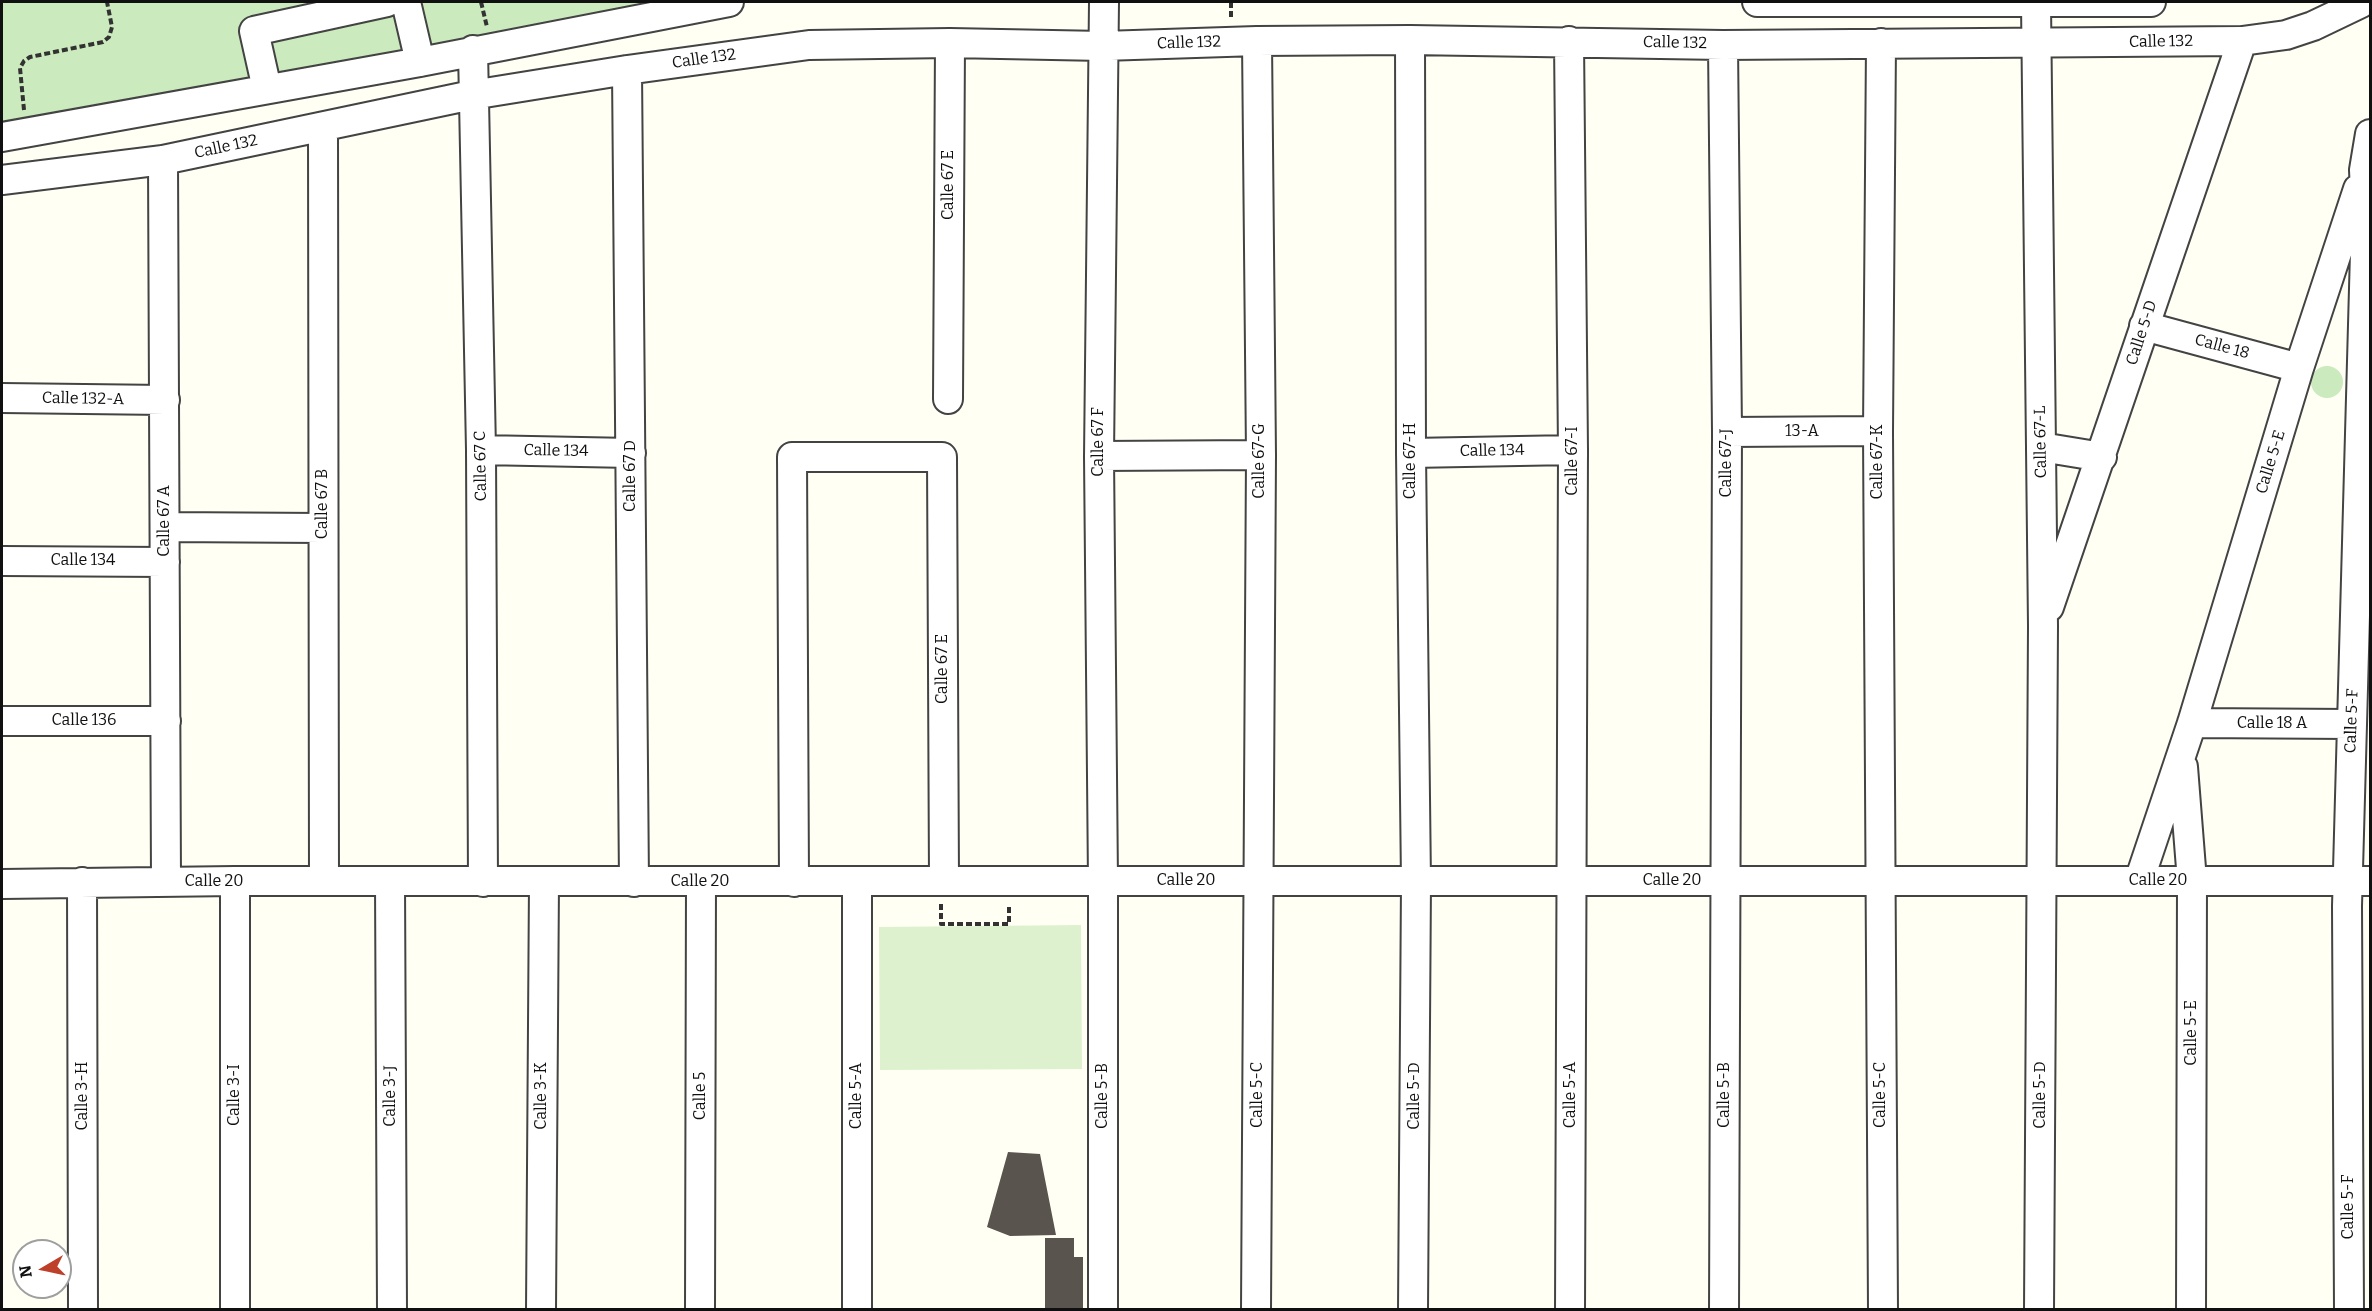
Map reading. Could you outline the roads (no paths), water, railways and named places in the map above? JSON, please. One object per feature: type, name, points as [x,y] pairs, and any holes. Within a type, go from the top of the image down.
[{"type":"street","points":[[267,89],[254,31],[387,2]]},
{"type":"street","points":[[406,2],[420,62]]},
{"type":"street","points":[[2,137],[420,62],[729,2]]},
{"type":"street","name":"Calle 67 F","points":[[1103,882],[1099,456],[1104,2]]},
{"type":"street","points":[[1757,2],[2151,2]]},
{"type":"street","name":"Calle 67-L","points":[[2036,3],[2043,626],[2042,881]]},
{"type":"street","name":"Calle 132","points":[[2,180],[164,160],[472,95],[627,70],[809,45],[951,43],[1103,46],[1257,41],[1410,40],[1723,45],[2242,41],[2286,35],[2313,26],[2358,3]]},
{"type":"street","name":"Calle 67-H","points":[[1410,40],[1411,453],[1416,882]]},
{"type":"street","name":"Calle 67-G","points":[[1257,41],[1261,455],[1259,881]]},
{"type":"street","name":"Calle 67-I","points":[[1569,41],[1573,450],[1572,881]]},
{"type":"street","name":"Calle 5-D","points":[[2043,626],[2242,41]]},
{"type":"street","name":"Calle 67 E","points":[[948,399],[951,43]]},
{"type":"street","name":"Calle 67-K","points":[[1880,881],[1878,431],[1881,43]]},
{"type":"street","name":"Calle 67-J","points":[[1723,45],[1727,432],[1727,881]]},
{"type":"street","name":"Calle 67 C","points":[[473,50],[472,95],[481,450],[483,882]]},
{"type":"street","name":"Calle 67 D","points":[[627,70],[634,882]]},
{"type":"street","name":"Calle 67 B","points":[[323,127],[324,881]]},
{"type":"street","name":"Calle 5-F","points":[[2349,1310],[2359,881],[2352,724],[2366,216],[2364,170],[2370,134]]},
{"type":"street","name":"Calle 67 A","points":[[164,160],[166,882]]},
{"type":"street","name":"Calle 5-E","points":[[2139,881],[2182,756],[2299,368],[2364,170]]},
{"type":"street","name":"Calle 18","points":[[2144,326],[2299,368]]},
{"type":"street","name":"Calle 132-A","points":[[2,398],[165,400]]},
{"type":"street","name":"13-A","points":[[1727,432],[1878,431]]},
{"type":"street","points":[[2041,447],[2102,457]]},
{"type":"street","name":"Calle 134","points":[[481,450],[631,453]]},
{"type":"street","name":"Calle 134","points":[[1411,453],[1573,450]]},
{"type":"street","points":[[1099,456],[1261,455]]},
{"type":"street","name":"Calle 67 E","points":[[794,882],[792,458],[942,457],[943,889]]},
{"type":"street","points":[[165,527],[323,528]]},
{"type":"street","name":"Calle 134","points":[[2,561],[165,562]]},
{"type":"street","name":"Calle 136","points":[[2,722],[166,721]]},
{"type":"street","name":"Calle 18 A","points":[[2192,723],[2352,724]]},
{"type":"street","name":"Calle 5-E","points":[[2182,756],[2192,881],[2191,1310]]},
{"type":"street","name":"Calle 20","points":[[2,884],[324,881],[857,882],[943,889],[1103,882],[1259,881],[2359,881]]},
{"type":"street","name":"Calle 5-C","points":[[1256,1310],[1259,881]]},
{"type":"street","name":"Calle 5-A","points":[[1570,1310],[1572,881]]},
{"type":"street","name":"Calle 5-B","points":[[1724,1310],[1727,881]]},
{"type":"street","name":"Calle 5-C","points":[[1880,881],[1883,1310]]},
{"type":"street","name":"Calle 5-D","points":[[2039,1310],[2042,881]]},
{"type":"street","name":"Calle 3-H","points":[[82,882],[83,1310]]},
{"type":"street","name":"Calle 3-I","points":[[235,882],[235,1310]]},
{"type":"street","name":"Calle 3-J","points":[[390,882],[393,1310]]},
{"type":"street","name":"Calle 3-K","points":[[541,1310],[544,882]]},
{"type":"street","name":"Calle 5","points":[[700,1310],[701,882]]},
{"type":"street","name":"Calle 5-A","points":[[857,882],[857,1310]]},
{"type":"street","name":"Calle 5-B","points":[[1103,882],[1103,1310]]},
{"type":"street","name":"Calle 5-D","points":[[1413,1310],[1416,882]]}]
